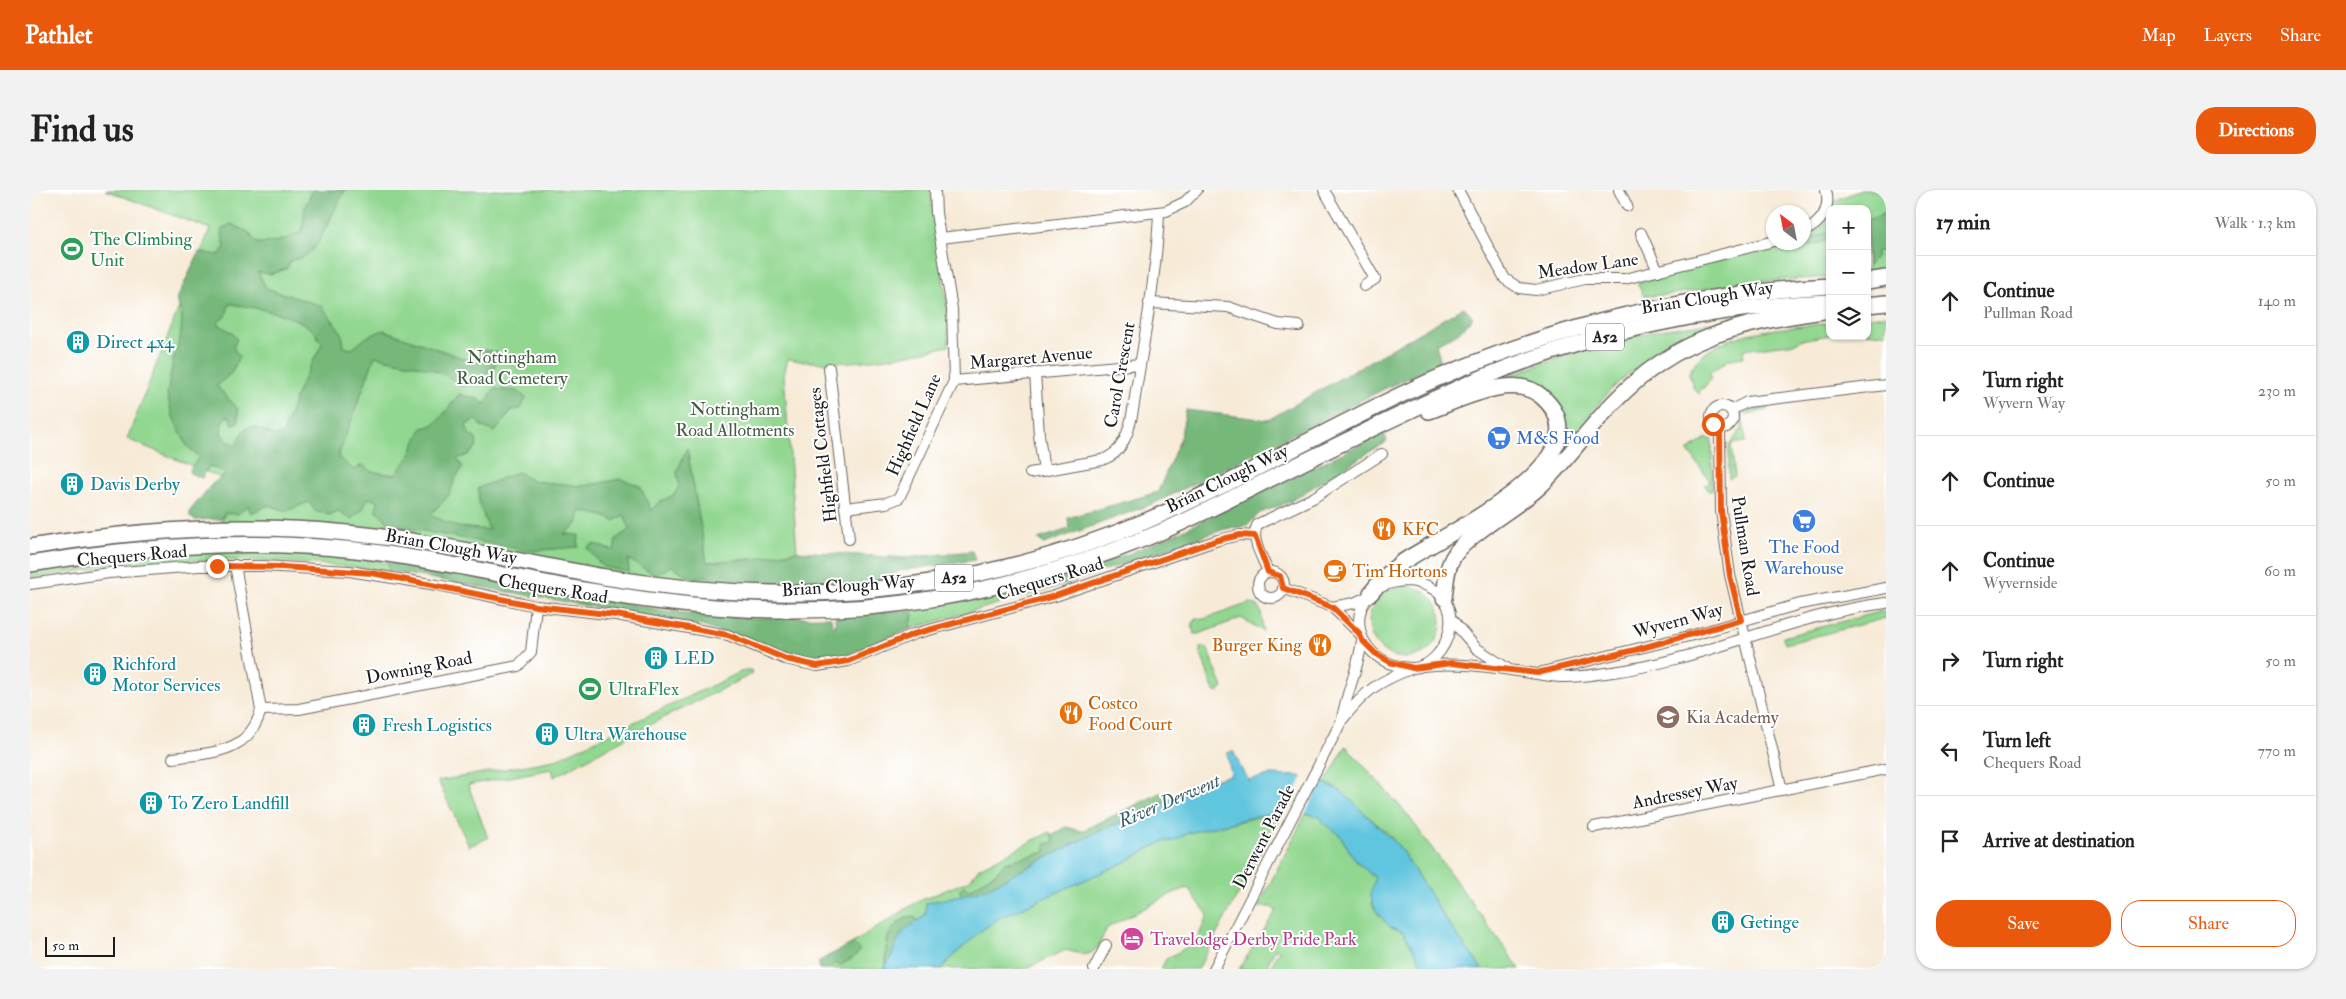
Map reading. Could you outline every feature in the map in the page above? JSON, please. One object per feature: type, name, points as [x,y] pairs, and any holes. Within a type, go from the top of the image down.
[{"type":"highway","points":[[1871,280],[1886,278]]},
{"type":"highway","points":[[1871,285],[1886,285]]},
{"type":"highway","name":"Brian Clough Way","points":[[30,547],[167,530],[257,528],[346,532],[390,538],[601,576],[698,590],[809,593],[926,583],[972,575],[1028,561],[1096,540],[1147,520],[1403,394],[1470,365],[1539,339],[1629,314],[1684,303],[1776,290],[1826,286]]},
{"type":"highway","points":[[1871,301],[1886,302]]},
{"type":"highway","name":"Brian Clough Way","points":[[30,564],[163,547],[208,544],[282,545],[402,556],[597,592],[687,605],[802,610],[883,605],[930,599],[998,586],[1050,572],[1148,538],[1445,394],[1507,368],[1619,333],[1721,312],[1826,302]]},
{"type":"highway","points":[[1871,304],[1886,302]]},
{"type":"highway","points":[[1444,598],[1448,570],[1460,549],[1538,488],[1610,406],[1642,376],[1675,353],[1707,337],[1737,326],[1771,318],[1826,311]]},
{"type":"highway","points":[[1370,594],[1380,581],[1401,564],[1477,519],[1524,483],[1552,454],[1558,435],[1557,420],[1546,400],[1530,389],[1515,386],[1480,394],[1371,430]]},
{"type":"street","name":"Highfield Lane","points":[[845,508],[886,503],[898,498],[954,381],[953,318],[935,190]]},
{"type":"street","points":[[941,238],[1159,212],[1181,205],[1198,190]]},
{"type":"street","points":[[1324,190],[1375,279],[1364,286]]},
{"type":"street","name":"Meadow Lane","points":[[1458,190],[1502,274],[1513,286],[1536,290],[1574,280],[1626,279],[1766,243]]},
{"type":"street","points":[[1619,190],[1627,206]]},
{"type":"street","points":[[1811,228],[1815,226],[1824,214],[1828,202],[1826,190]]},
{"type":"street","name":"Carol Crescent","points":[[1030,473],[1102,460],[1111,456],[1122,446],[1128,429],[1140,364],[1159,212]]},
{"type":"street","name":"Meadow Lane","points":[[1641,233],[1658,271]]},
{"type":"street","points":[[1149,303],[1228,307],[1278,324],[1299,326]]},
{"type":"street","name":"Margaret Avenue","points":[[954,381],[1140,364]]},
{"type":"street","name":"Highfield Cottages","points":[[829,368],[849,538]]},
{"type":"street","points":[[1035,373],[1039,435],[1044,471]]},
{"type":"street","points":[[1731,410],[1747,402],[1886,384]]},
{"type":"street","points":[[1722,406],[1731,410],[1733,416],[1732,423],[1727,427],[1720,428],[1711,421],[1712,411],[1722,406]]},
{"type":"street","name":"Pullman Road","points":[[1720,428],[1721,511],[1730,576],[1746,638]]},
{"type":"street","points":[[1268,572],[1255,536],[1257,526],[1262,521],[1306,502],[1382,454]]},
{"type":"street","name":"Chequers Road","points":[[30,584],[135,570],[235,566],[372,573],[536,606],[616,615],[728,635],[786,659],[817,666],[848,661],[901,638],[1055,596],[1218,540],[1240,535],[1255,536]]},
{"type":"street","points":[[173,758],[226,750],[245,739],[257,726],[261,710],[235,566]]},
{"type":"street","points":[[1268,572],[1258,582],[1258,589],[1263,595],[1269,598],[1276,596],[1283,588]]},
{"type":"street","points":[[1268,572],[1280,576],[1283,588]]},
{"type":"street","points":[[1283,588],[1332,607],[1384,659],[1417,667],[1438,653],[1447,637],[1452,619],[1444,598],[1424,585],[1410,581],[1394,582],[1354,603],[1332,607]]},
{"type":"street","name":"Wyvern Way","points":[[1537,673],[1635,650],[1800,604],[1886,588]]},
{"type":"street","points":[[1361,637],[1361,611],[1370,594]]},
{"type":"street","name":"Wyvern Way","points":[[1417,667],[1452,663],[1577,677],[1615,672],[1667,662],[1838,613],[1886,603]]},
{"type":"street","name":"Downing Road","points":[[261,710],[299,708],[518,666],[530,652],[536,606]]},
{"type":"street","name":"Wyvern Way","points":[[1452,619],[1476,648],[1509,670]]},
{"type":"street","name":"Derwent Parade","points":[[1214,969],[1340,722],[1360,658],[1361,637]]},
{"type":"street","points":[[1746,638],[1782,790]]},
{"type":"street","name":"Derwent Parade","points":[[1340,722],[1360,698],[1376,684],[1417,667]]},
{"type":"street","name":"Andressey Way","points":[[1594,827],[1886,769]]},
{"type":"street","points":[[1094,969],[1106,945]]},
{"type":"green space","name":"Nottingham Road Cemetery","points":[[105,190],[930,190],[947,305],[949,346],[889,358],[849,362],[828,363],[788,359],[784,374],[797,551],[753,559],[708,563],[720,586],[221,522],[225,513],[248,505],[251,513],[269,505],[286,511],[294,508],[127,439],[210,229]]},
{"type":"green space","points":[[313,190],[345,190],[317,245],[305,256],[291,261],[286,269],[271,274],[258,272],[266,288],[322,306],[342,333],[344,347],[352,349],[367,337],[383,330],[477,363],[482,350],[497,352],[494,369],[484,375],[478,385],[460,386],[431,369],[375,356],[338,457],[354,470],[362,465],[371,471],[395,475],[409,457],[422,428],[436,422],[459,394],[478,399],[485,404],[494,389],[518,391],[526,398],[521,409],[512,410],[495,432],[481,426],[476,419],[466,425],[468,433],[476,439],[477,446],[470,454],[457,459],[463,467],[455,479],[449,495],[430,515],[458,527],[489,530],[479,504],[478,488],[518,472],[533,481],[583,486],[621,479],[640,486],[651,510],[659,502],[674,495],[679,486],[677,472],[687,448],[707,562],[753,559],[797,551],[905,558],[972,551],[975,560],[899,571],[892,576],[874,582],[788,587],[720,586],[707,576],[691,578],[672,566],[655,575],[628,559],[629,572],[603,567],[587,548],[594,544],[614,551],[616,539],[630,529],[624,515],[614,521],[601,515],[580,511],[577,524],[564,534],[579,535],[578,547],[529,551],[391,525],[376,510],[378,501],[368,498],[363,509],[351,519],[339,511],[329,515],[315,511],[309,502],[286,511],[269,505],[251,513],[248,505],[238,514],[225,513],[221,519],[195,520],[190,517],[190,511],[212,484],[227,473],[209,466],[202,478],[190,473],[189,471],[199,457],[187,446],[172,415],[167,394],[173,360],[180,339],[182,319],[177,299],[199,252],[219,255],[225,247],[221,230],[231,224],[248,232],[257,243],[281,240],[302,231],[305,206]],"holes":[[[229,304],[268,311],[298,321],[312,330],[322,344],[298,390],[283,433],[274,436],[255,427],[247,428],[237,445],[227,441],[221,433],[222,423],[226,416],[230,418],[232,424],[238,423],[238,409],[217,386],[232,372],[239,357],[233,347],[237,339],[231,332],[217,323],[226,316]]]},
{"type":"green space","points":[[1861,190],[1886,190],[1886,275],[1871,276],[1871,205],[1834,205],[1834,201]]},
{"type":"green space","points":[[1886,213],[1886,250],[1875,252],[1877,257],[1871,263],[1871,250],[1871,219]]},
{"type":"green space","points":[[1826,221],[1826,277],[1752,282],[1667,295],[1644,296],[1637,283],[1766,247],[1766,250],[1811,250],[1811,233],[1819,230]]},
{"type":"green space","points":[[1826,233],[1826,241],[1811,245],[1811,238]]},
{"type":"green space","points":[[1464,307],[1473,317],[1458,333],[1436,344],[1441,363],[1384,389],[1155,503],[1044,544],[1038,539],[1069,529],[1068,518],[1158,492],[1180,439],[1186,410],[1268,420]]},
{"type":"green space","points":[[1886,315],[1886,333],[1871,334],[1871,317]]},
{"type":"green space","points":[[1730,320],[1731,322],[1701,332],[1670,347],[1629,374],[1602,400],[1561,452],[1564,423],[1556,400],[1549,391],[1538,384],[1525,380],[1509,379],[1509,375],[1609,341],[1666,329]]},
{"type":"green space","points":[[1826,323],[1826,336],[1800,340],[1796,343],[1743,350],[1744,357],[1730,359],[1709,373],[1711,378],[1704,388],[1701,388],[1699,394],[1694,389],[1689,373],[1700,358],[1714,347],[1751,333]]},
{"type":"green space","points":[[1767,407],[1768,410],[1742,415],[1746,410]]},
{"type":"green space","points":[[1742,415],[1746,442],[1731,444],[1735,476],[1729,479],[1729,446],[1742,428]]},
{"type":"green space","points":[[1384,433],[1387,441],[1289,502],[1260,513],[1247,526],[1225,529],[1053,588],[1055,582],[1065,573],[1128,554],[1179,532]]},
{"type":"green space","points":[[1706,438],[1712,440],[1712,491],[1709,491],[1705,485],[1710,481],[1688,451]]},
{"type":"green space","points":[[216,551],[260,551],[372,560],[388,563],[389,571],[266,561],[205,560],[129,565],[30,578],[30,571],[153,555]]},
{"type":"green space","points":[[388,563],[414,565],[673,612],[747,618],[831,617],[832,626],[836,626],[835,617],[906,610],[913,614],[910,629],[844,656],[823,661],[782,653],[702,626],[389,571]]},
{"type":"green space","points":[[1065,573],[1062,578],[1055,582],[1053,588],[910,629],[913,614],[906,610],[965,601]]},
{"type":"green space","points":[[1405,586],[1425,592],[1435,602],[1441,622],[1435,642],[1425,652],[1405,658],[1385,652],[1375,642],[1369,622],[1375,602],[1385,592]]},
{"type":"green space","points":[[1250,603],[1258,606],[1261,612],[1263,631],[1241,618],[1199,634],[1194,634],[1192,625],[1196,619],[1204,619]]},
{"type":"green space","points":[[1886,610],[1886,618],[1785,644],[1783,637]]},
{"type":"green space","points":[[1207,647],[1223,688],[1217,693],[1213,689],[1200,651],[1200,648]]},
{"type":"green space","points":[[745,670],[751,670],[752,674],[657,721],[554,777],[552,769],[468,785],[488,838],[469,846],[438,781],[554,760]]},
{"type":"green space","points":[[1346,746],[1407,814],[1520,969],[1482,969],[1450,926],[1398,845],[1335,787],[1325,783]]},
{"type":"green space","points":[[1160,793],[1171,799],[1095,833],[983,890],[961,896],[960,889],[963,886],[969,890],[998,871],[1005,862],[1046,852],[1045,844],[1054,842],[1052,836],[1066,827],[1082,831]]},
{"type":"green space","points":[[1283,811],[1198,969],[1161,969],[1166,959],[1196,942],[1208,915],[1188,888],[1173,893],[1107,928],[1098,947],[1091,953],[1084,955],[1066,950],[1025,969],[940,969],[979,932],[999,918],[1121,864],[1164,841],[1173,841],[1188,833]]},
{"type":"green space","points":[[1306,813],[1322,818],[1323,823],[1339,834],[1356,861],[1375,878],[1372,904],[1389,926],[1403,932],[1425,969],[1270,969],[1279,950],[1276,948],[1265,969],[1239,969],[1276,911],[1271,907],[1258,907]]},
{"type":"green space","points":[[1050,832],[1054,841],[1047,852],[1005,862],[998,871],[969,890],[963,886],[960,889],[961,896],[926,903],[927,912],[919,921],[912,916],[897,924],[889,935],[886,949],[886,966],[883,969],[832,969],[834,963],[860,950],[853,943],[917,902],[970,880],[979,868]]},
{"type":"green space","points":[[913,916],[919,921],[902,936],[886,966],[886,949],[889,935],[904,919]]},
{"type":"green space","points":[[853,943],[860,950],[853,958],[841,965],[835,963],[832,969],[819,969],[819,961]]},
{"type":"water","name":"River Derwent","points":[[1233,751],[1249,780],[1272,775],[1298,776],[1325,783],[1341,791],[1398,845],[1450,926],[1482,969],[1425,969],[1403,932],[1389,926],[1376,911],[1370,894],[1375,878],[1356,861],[1339,834],[1323,823],[1322,818],[1310,814],[1279,811],[1188,833],[1173,841],[1164,841],[1121,864],[999,918],[979,932],[940,969],[883,969],[902,934],[926,914],[926,903],[983,890],[1095,833],[1137,816],[1207,782],[1231,775],[1227,753]]},
{"type":"pier","points":[[1304,775],[1322,780],[1304,816],[1283,814]]},
{"type":"place","name":"The Climbing Unit","points":[[72,249]]},
{"type":"place","name":"Direct 4x4","points":[[78,342]]},
{"type":"place","name":"M&S Food","points":[[1499,438]]},
{"type":"place","name":"Davis Derby","points":[[72,484]]},
{"type":"place","name":"The Food Warehouse","points":[[1804,521]]},
{"type":"place","name":"KFC","points":[[1384,529]]},
{"type":"place","name":"Tim Hortons","points":[[1335,571]]},
{"type":"place","name":"Burger King","points":[[1320,645]]},
{"type":"place","name":"LED","points":[[656,658]]},
{"type":"place","name":"Richford Motor Services","points":[[95,674]]},
{"type":"place","name":"UltraFlex","points":[[590,689]]},
{"type":"place","name":"Costco Food Court","points":[[1071,713]]},
{"type":"place","name":"Kia Academy","points":[[1668,717]]},
{"type":"place","name":"Fresh Logistics","points":[[364,725]]},
{"type":"place","name":"Ultra Warehouse","points":[[547,734]]},
{"type":"place","name":"To Zero Landfill","points":[[151,803]]},
{"type":"place","name":"Getinge","points":[[1723,922]]},
{"type":"place","name":"Travelodge Derby Pride Park","points":[[1132,939]]},
{"type":"route","points":[[217,566],[282,567],[372,573],[536,606],[616,615],[728,635],[791,661],[817,666],[848,661],[888,643],[914,634],[1055,596],[1230,536],[1255,536],[1268,572],[1280,576],[1283,588],[1332,607],[1359,633],[1370,649],[1384,659],[1413,668],[1452,663],[1537,673],[1693,635],[1741,620],[1730,576],[1721,511],[1720,428],[1713,424]]},
{"type":"park label","name":"Nottingham Road Allotments","points":[[735,419]]}]
